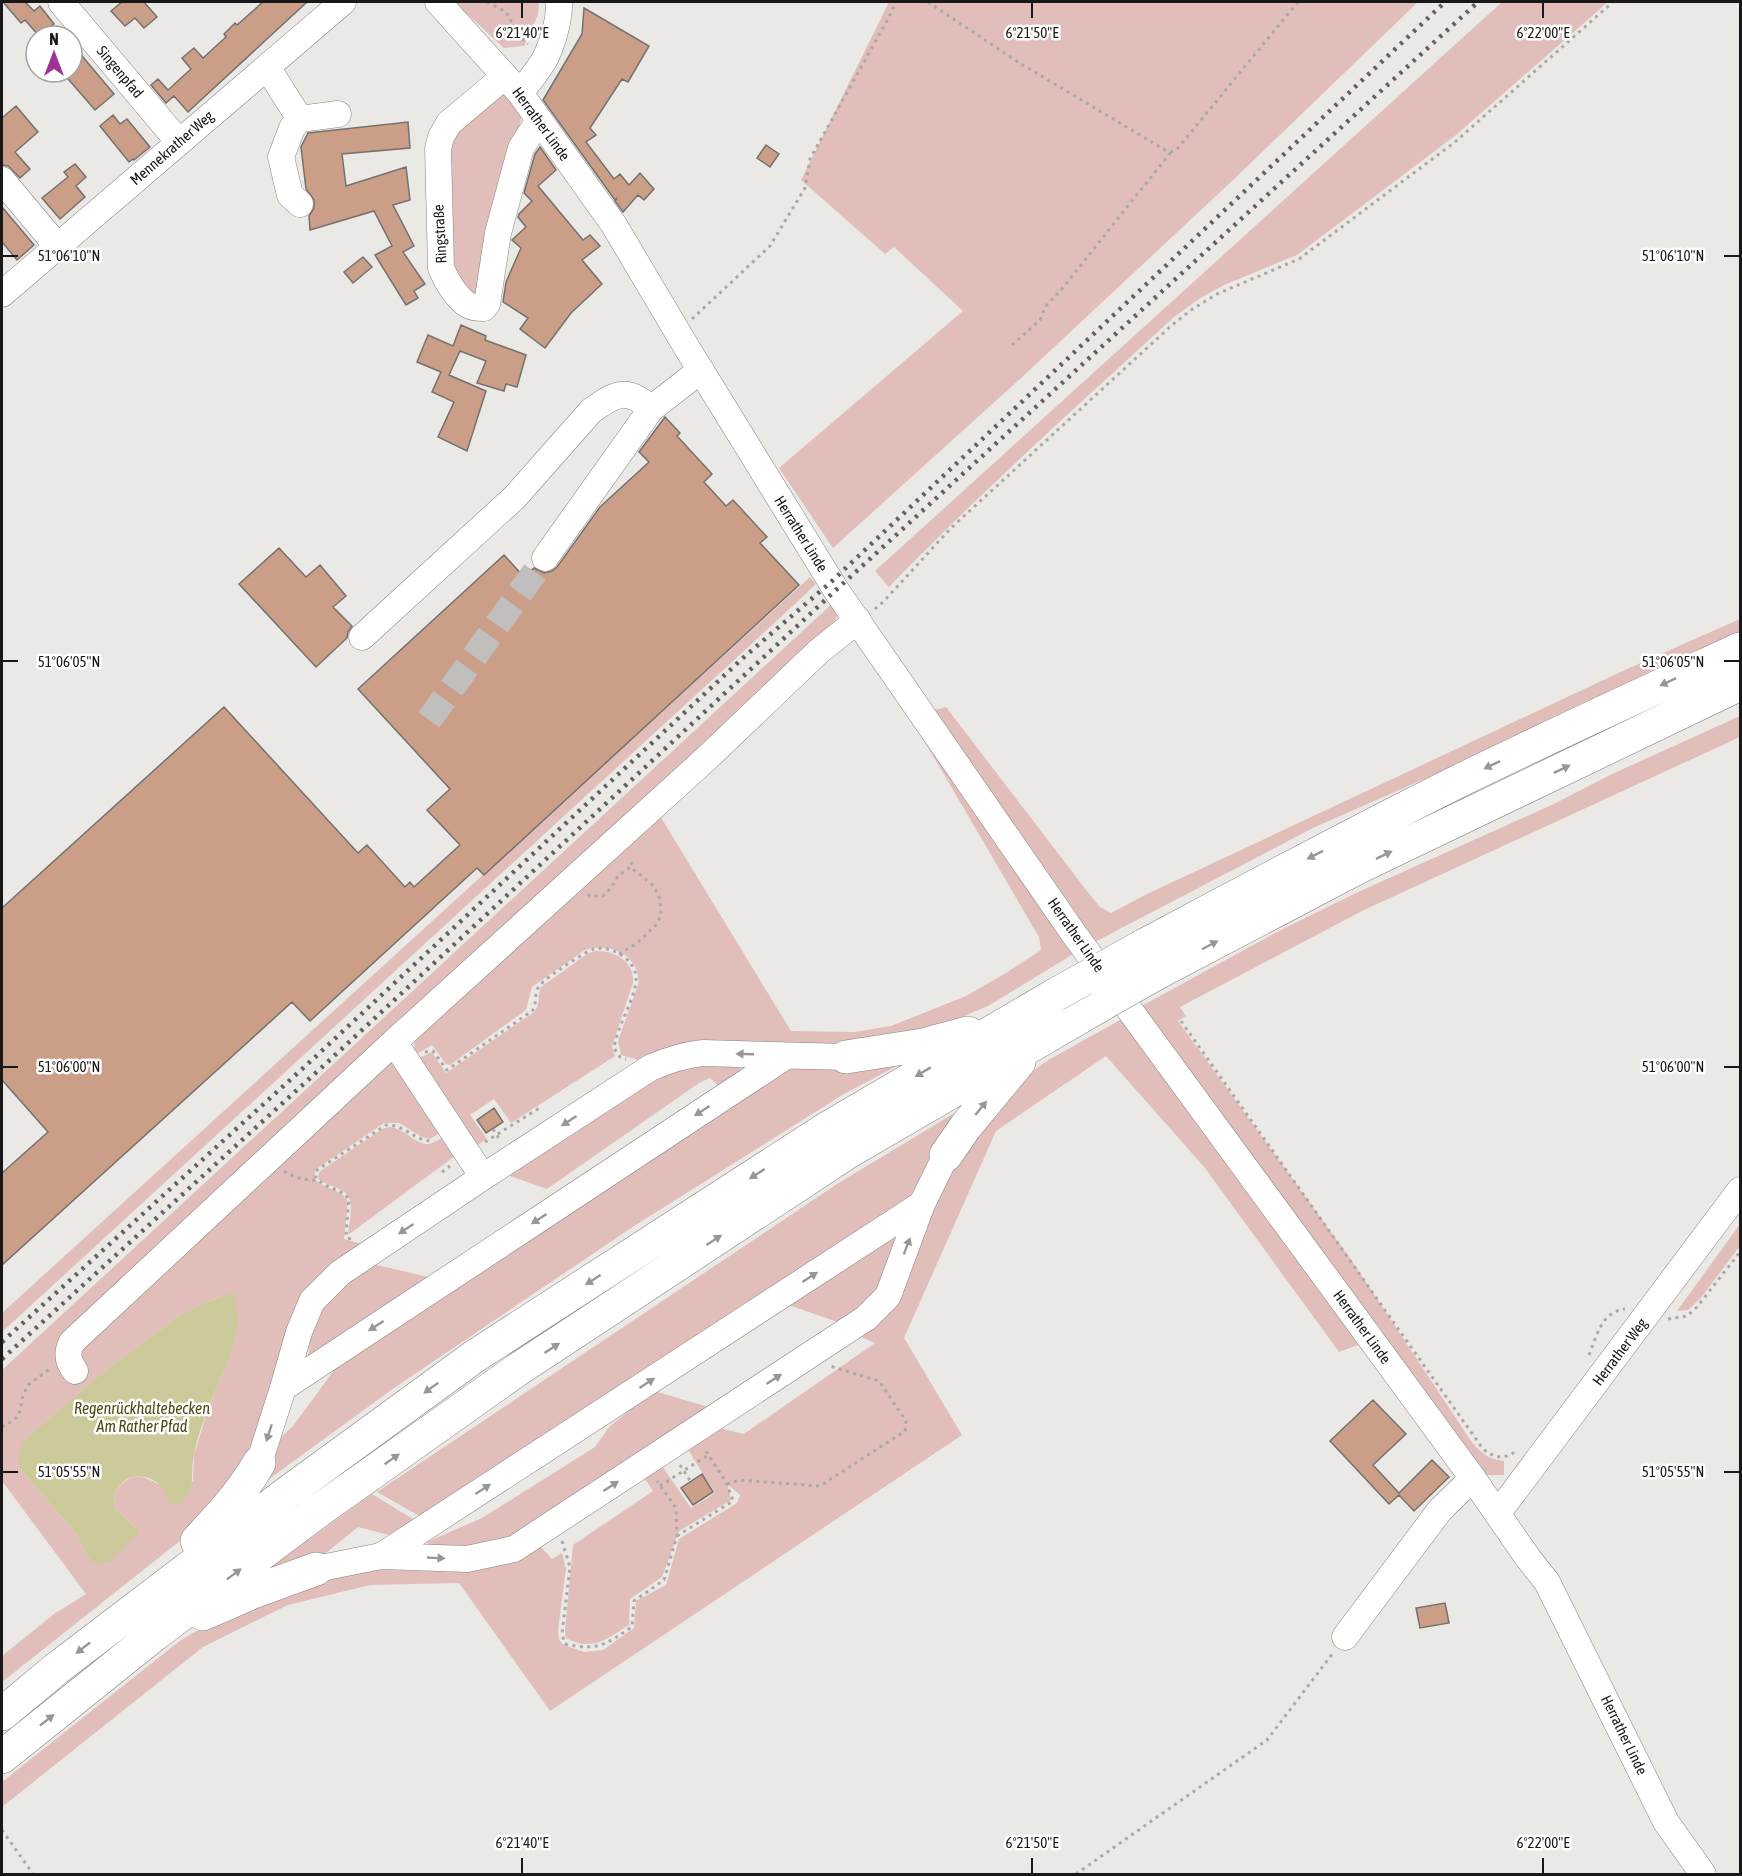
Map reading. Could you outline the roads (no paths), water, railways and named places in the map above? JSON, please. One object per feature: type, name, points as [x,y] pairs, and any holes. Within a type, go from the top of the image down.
[{"type":"highway","points":[[846,1057],[923,1045],[1062,1009],[1151,959],[1272,877],[1587,719],[1740,649]]},
{"type":"highway","points":[[1151,959],[1357,868],[1740,684]]},
{"type":"highway","points":[[946,1155],[980,1108],[1062,1009]]},
{"type":"highway","points":[[2,1714],[130,1612],[287,1493],[475,1356],[826,1129],[1010,1021]]},
{"type":"highway","points":[[2,1757],[154,1635],[314,1515],[517,1370],[848,1152],[1035,1044]]},
{"type":"highway","points":[[130,1612],[230,1507],[246,1486],[259,1463]]},
{"type":"highway","points":[[154,1635],[253,1592],[316,1569]]},
{"type":"street","name":"Singenpfad","points":[[61,2],[179,142]]},
{"type":"street","name":"Mennekrather Weg","points":[[2,294],[343,2]]},
{"type":"street","name":"Herrather Linde","points":[[438,2],[513,85],[614,225],[831,582],[1074,934],[1547,1582],[1666,1821],[1703,1875]]},
{"type":"street","points":[[513,85],[544,60],[558,19],[559,2]]},
{"type":"street","points":[[267,67],[300,119]]},
{"type":"street","name":"Ringstraße","points":[[513,85],[449,123],[441,137],[438,150],[440,262],[448,282],[468,305],[475,308],[484,308],[487,304],[498,233],[520,148],[539,120]]},
{"type":"street","points":[[300,204],[290,195],[281,157],[292,128],[300,119],[338,114]]},
{"type":"street","points":[[2,180],[58,247]]},
{"type":"street","points":[[545,558],[651,409],[701,370]]},
{"type":"street","points":[[362,637],[515,497],[591,411],[610,398],[628,394],[640,398],[651,409]]},
{"type":"street","points":[[72,1366],[69,1348],[72,1342],[274,1154],[400,1052],[573,879],[708,757],[818,652],[858,620]]},
{"type":"street","points":[[400,1052],[483,1177]]},
{"type":"street","points":[[259,1463],[284,1388],[299,1332],[312,1301],[340,1273],[650,1068],[684,1054],[846,1057]]},
{"type":"street","points":[[284,1388],[786,1056]]},
{"type":"street","points":[[316,1569],[381,1556],[467,1559],[514,1549],[645,1464],[866,1318],[888,1296],[922,1204],[946,1155]]},
{"type":"street","name":"Herrather Weg","points":[[1498,1513],[1740,1190]]},
{"type":"street","points":[[381,1556],[922,1204]]},
{"type":"street","points":[[1345,1637],[1440,1510],[1473,1478]]},
{"type":"water","name":"Regenrückhaltebecken Am Rather Pfad","points":[[234,1293],[238,1326],[233,1346],[198,1438],[191,1487],[185,1499],[179,1505],[169,1502],[162,1488],[149,1478],[132,1477],[127,1480],[113,1495],[116,1510],[140,1531],[111,1561],[100,1564],[90,1560],[74,1531],[21,1470],[18,1454],[27,1437],[108,1368],[185,1312],[216,1298]]},
{"type":"tunnel","points":[[429,720],[545,558]]},
{"type":"railway","points":[[2,1342],[312,1060],[743,658],[831,582],[1445,2]]},
{"type":"railway","points":[[2,1359],[1478,2]]}]
